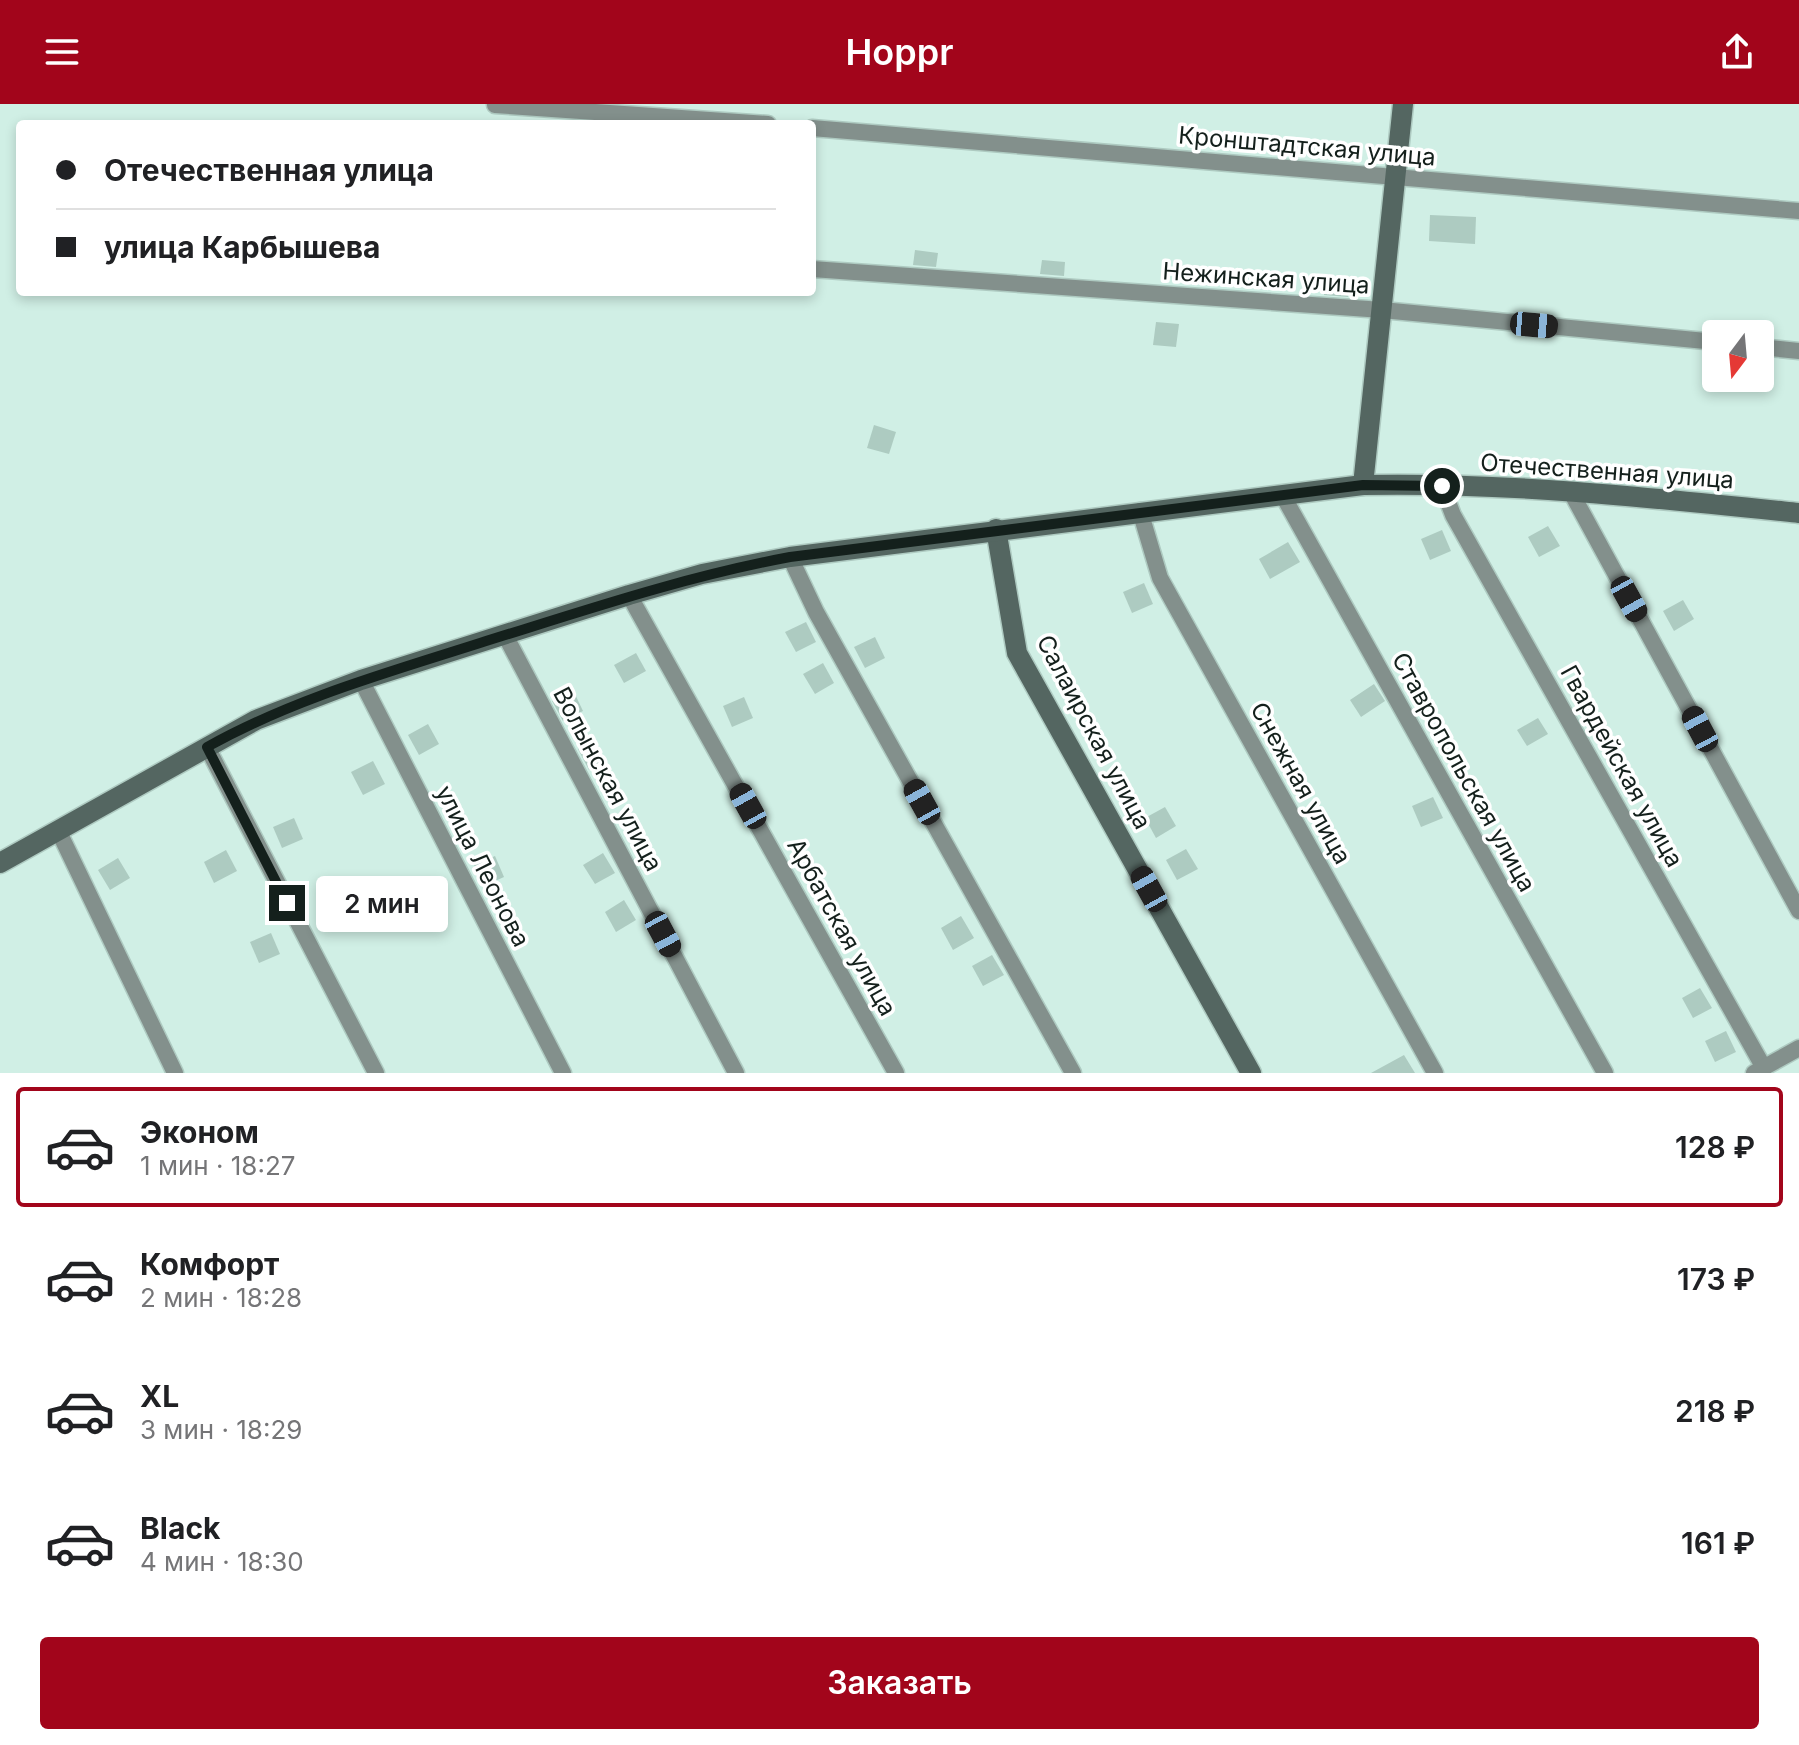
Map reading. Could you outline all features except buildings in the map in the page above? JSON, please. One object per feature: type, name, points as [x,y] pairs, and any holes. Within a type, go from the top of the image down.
[{"type":"main road","points":[[1363,485],[1403,104]]},
{"type":"main road","name":"Отечественная улица","points":[[0,863],[256,720],[361,680],[702,574],[790,557],[996,529],[1363,485],[1572,494],[1799,513]]},
{"type":"main road","name":"Салаирская улица","points":[[996,529],[1017,653],[1251,1073]]},
{"type":"street","points":[[495,105],[720,120]]},
{"type":"street","name":"Кронштадтская улица","points":[[816,128],[1799,211]]},
{"type":"street","name":"Нежинская улица","points":[[816,269],[1382,310],[1702,341]]},
{"type":"street","points":[[1774,348],[1799,351]]},
{"type":"street","name":"Гвардейская улица","points":[[1442,486],[1453,515],[1759,1070]]},
{"type":"street","name":"Ставропольская улица","points":[[1282,494],[1605,1073]]},
{"type":"street","points":[[1572,494],[1799,911]]},
{"type":"street","name":"Снежная улица","points":[[1140,511],[1160,578],[1435,1073]]},
{"type":"street","points":[[790,557],[816,612],[1073,1073]]},
{"type":"street","name":"Арбатская улица","points":[[629,595],[896,1073]]},
{"type":"street","name":"Волынская улица","points":[[505,635],[736,1073]]},
{"type":"street","name":"улица Леонова","points":[[361,680],[563,1073]]},
{"type":"street","points":[[207,747],[376,1073]]},
{"type":"street","points":[[58,830],[175,1073]]},
{"type":"street","points":[[1759,1070],[1799,1048]]},
{"type":"route","points":[[287,903],[207,747],[256,720],[361,680],[702,574],[790,557],[1111,514],[1363,485],[1442,486]]}]
